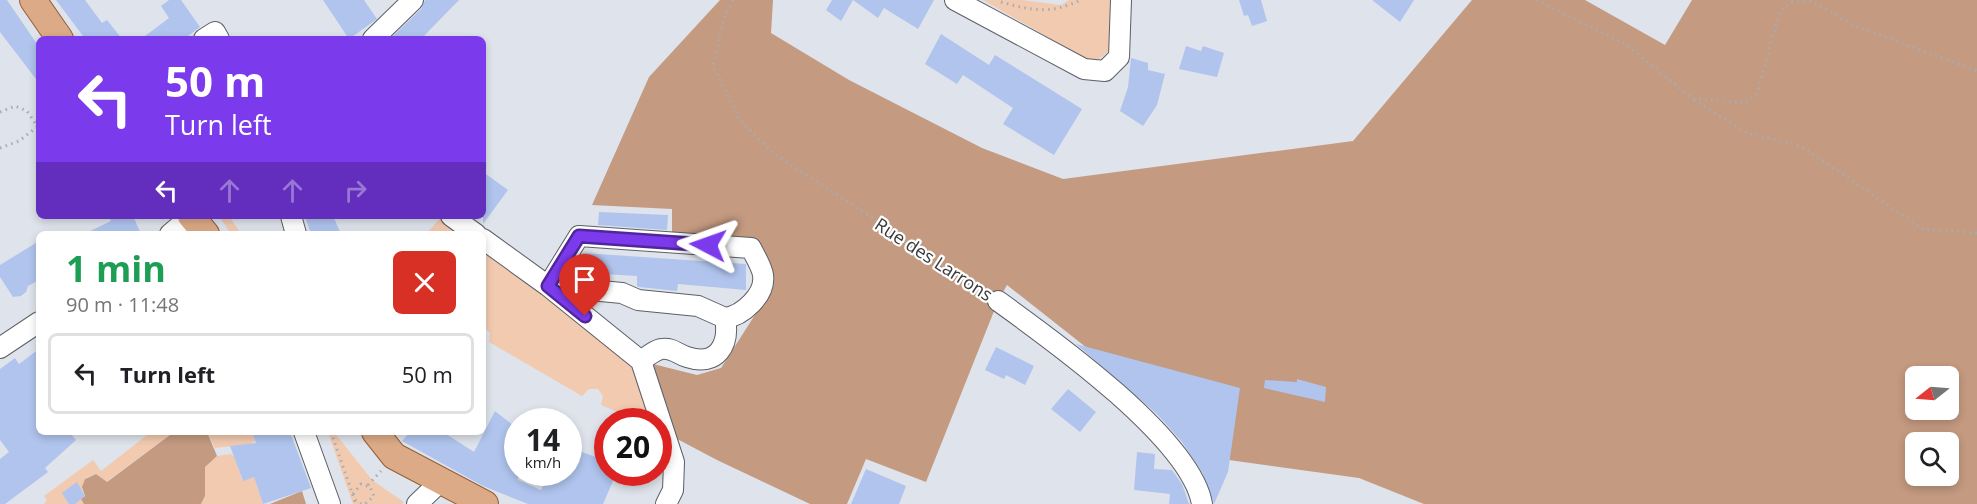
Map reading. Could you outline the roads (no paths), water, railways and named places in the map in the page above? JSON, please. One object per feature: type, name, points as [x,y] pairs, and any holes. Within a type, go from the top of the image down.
[{"type":"main road","points":[[33,0],[58,36]]},
{"type":"main road","points":[[194,219],[204,231]]},
{"type":"main road","points":[[377,435],[394,456],[485,504]]},
{"type":"street","points":[[376,36],[413,0]]},
{"type":"street","points":[[955,0],[1084,69],[1106,71],[1119,57],[1121,0]]},
{"type":"street","points":[[174,231],[188,219]]},
{"type":"street","points":[[455,219],[472,231]]},
{"type":"street","points":[[579,236],[751,248],[763,276],[759,295],[736,317],[725,318],[698,306],[638,300],[622,292],[548,286],[579,236]]},
{"type":"street","points":[[486,241],[548,286],[641,361],[674,462],[674,490],[666,504]]},
{"type":"street","name":"Rue des Larrons","points":[[998,301],[1057,343],[1114,391],[1166,442],[1191,476],[1200,492],[1202,504]]},
{"type":"street","points":[[641,361],[662,349],[674,349],[683,356],[695,359],[718,353],[726,344],[728,334],[725,318]]},
{"type":"street","points":[[0,348],[36,324]]},
{"type":"street","points":[[305,435],[330,504]]},
{"type":"street","points":[[417,504],[440,482]]}]
